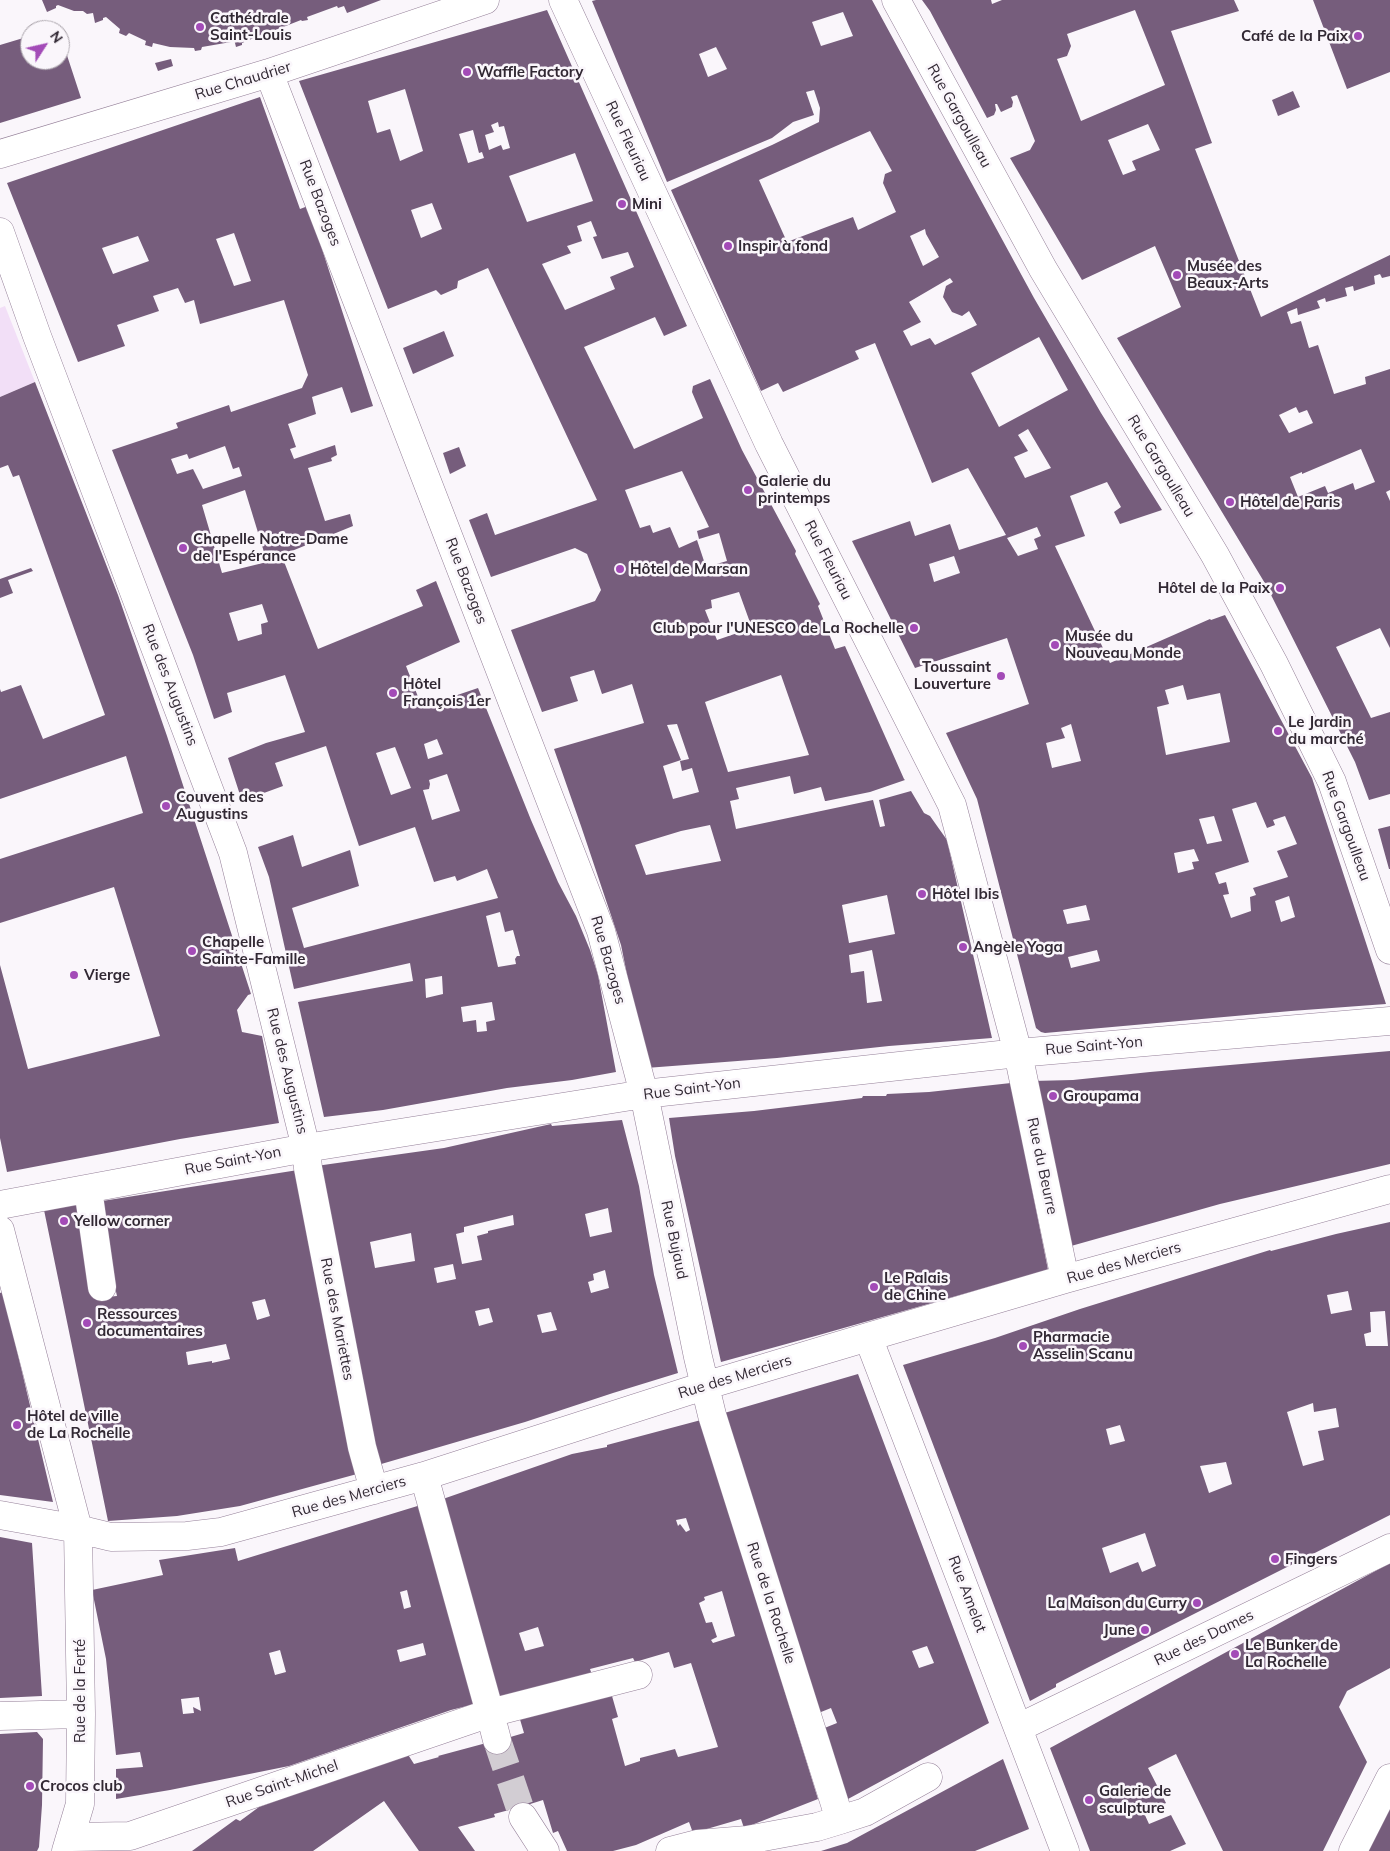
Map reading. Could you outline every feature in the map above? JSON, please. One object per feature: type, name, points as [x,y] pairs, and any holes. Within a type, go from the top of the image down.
[{"type":"street","name":"Rue Chaudrier","points":[[0,154],[269,73],[485,0]]},
{"type":"street","name":"Rue Fleuriau","points":[[563,0],[769,444],[952,805],[1018,1053]]},
{"type":"street","name":"Rue Gargoulleau","points":[[896,0],[1043,269],[1215,555],[1274,664],[1332,782],[1390,950]]},
{"type":"street","name":"Rue Bazoges","points":[[269,73],[601,931],[644,1094]]},
{"type":"street","name":"Rue des Augustins","points":[[0,232],[37,336],[233,852],[306,1148]]},
{"type":"street","name":"Rue Saint-Yon","points":[[0,1205],[306,1148],[644,1094],[1018,1053],[1390,1021]]},
{"type":"street","name":"Rue du Beurre","points":[[1018,1053],[1065,1279]]},
{"type":"street","name":"Rue Bujaud","points":[[644,1094],[704,1386]]},
{"type":"street","name":"Rue des Mariettes","points":[[306,1148],[308,1168],[362,1447],[374,1490]]},
{"type":"street","points":[[88,1189],[102,1287]]},
{"type":"street","name":"Rue des Merciers","points":[[0,1515],[111,1537],[187,1536],[221,1532],[424,1476],[704,1386],[1065,1279],[1390,1189]]},
{"type":"street","name":"Rue de la Ferté","points":[[0,1230],[78,1529],[81,1714],[80,1804],[69,1844]]},
{"type":"street","name":"Rue Amelot","points":[[868,1337],[1065,1851]]},
{"type":"street","name":"Rue de la Rochelle","points":[[704,1386],[840,1820]]},
{"type":"street","points":[[424,1476],[497,1740]]},
{"type":"street","name":"Rue des Dames","points":[[1018,1728],[1390,1548]]},
{"type":"street","name":"Rue Saint-Michel","points":[[69,1844],[130,1836],[490,1713],[638,1676]]},
{"type":"street","points":[[0,1716],[81,1714]]},
{"type":"street","points":[[670,1851],[697,1844],[747,1840],[817,1827],[865,1812],[928,1777]]},
{"type":"street","points":[[1353,1851],[1390,1778]]},
{"type":"street","points":[[523,1817],[545,1851]]},
{"type":"shaded area","points":[[5,306],[35,382],[0,397],[0,308]]},
{"type":"building","name":"Cathédrale Saint-Louis","points":[[42,0],[381,0],[347,13],[344,6],[338,8],[337,6],[307,17],[308,20],[301,20],[273,31],[275,33],[270,35],[268,32],[236,47],[234,39],[231,42],[202,47],[201,50],[195,51],[194,48],[170,47],[153,43],[152,47],[145,45],[146,41],[129,33],[126,36],[119,33],[120,29],[106,17],[95,23],[93,13],[87,14],[83,11],[74,11],[58,5],[47,12]]},
{"type":"building","points":[[872,0],[1034,298],[1101,413],[1162,510],[1120,524],[1114,512],[1121,507],[1107,482],[1070,496],[1085,536],[1055,546],[1110,663],[1210,619],[1225,615],[1312,778],[1386,1004],[1045,1033],[1036,1028],[977,799],[946,733],[1029,704],[1007,638],[915,668],[852,541],[910,521],[915,536],[950,524],[959,550],[1006,535],[968,468],[932,483],[875,343],[855,351],[859,359],[783,392],[778,383],[761,391],[671,190],[819,122],[820,108],[814,90],[806,92],[814,115],[793,122],[772,138],[667,182],[592,1]],"holes":[[[843,12],[853,36],[821,46],[812,22]],[[716,47],[727,69],[708,77],[699,54]],[[870,131],[892,171],[885,174],[883,183],[896,212],[858,230],[853,217],[787,242],[759,180]],[[925,229],[939,257],[923,266],[910,236]],[[950,278],[953,282],[946,286],[943,297],[952,312],[962,316],[969,311],[977,325],[935,345],[930,338],[911,346],[903,331],[921,322],[909,302]],[[1039,337],[1068,390],[999,427],[971,373]],[[1028,429],[1051,468],[1025,478],[1014,457],[1028,451],[1018,435]],[[1037,527],[1041,536],[1034,539],[1038,549],[1018,556],[1007,538]],[[954,556],[960,573],[934,582],[929,564]],[[1183,685],[1187,700],[1220,693],[1230,742],[1166,755],[1157,707],[1169,704],[1165,690]],[[1071,724],[1081,761],[1052,768],[1046,743],[1065,738],[1061,728]],[[1256,802],[1267,828],[1275,825],[1273,820],[1285,816],[1297,844],[1277,851],[1288,877],[1253,888],[1256,895],[1250,897],[1251,911],[1231,918],[1223,895],[1229,894],[1226,882],[1219,884],[1215,873],[1249,862],[1232,809]],[[1214,816],[1222,841],[1207,844],[1199,819]],[[1194,849],[1199,861],[1192,862],[1194,869],[1178,873],[1174,853]],[[1289,896],[1295,917],[1281,922],[1275,901]],[[1086,905],[1090,920],[1067,924],[1063,910]],[[1097,950],[1100,961],[1071,968],[1068,957]]]},
{"type":"building","points":[[922,0],[991,0],[992,4],[1002,0],[1234,0],[1239,11],[1171,31],[1212,143],[1195,149],[1261,317],[1390,255],[1390,276],[1382,278],[1380,274],[1374,276],[1375,284],[1354,291],[1353,286],[1345,288],[1347,296],[1326,302],[1325,298],[1317,301],[1320,308],[1298,315],[1297,308],[1287,312],[1291,324],[1301,321],[1309,348],[1318,345],[1334,394],[1366,384],[1365,377],[1390,369],[1390,490],[1386,492],[1390,501],[1390,648],[1380,628],[1336,647],[1371,718],[1390,712],[1390,794],[1369,800],[1355,762],[1266,585],[1117,338],[1181,307],[1155,246],[1082,280],[1010,158],[1030,150],[1035,141],[1017,95],[1011,97],[1012,107],[1001,112],[997,104],[995,104],[996,110],[994,115],[987,118],[930,11]],"holes":[[[1135,10],[1165,85],[1081,121],[1057,59],[1067,56],[1071,46],[1067,34]],[[1148,124],[1160,150],[1132,161],[1136,170],[1123,175],[1108,140]],[[1296,407],[1299,413],[1307,410],[1313,423],[1289,433],[1279,415]],[[1361,449],[1375,482],[1355,490],[1353,483],[1328,493],[1325,486],[1298,497],[1290,477],[1302,472],[1302,474]]]},
{"type":"building","name":"Café de la Paix","points":[[1313,0],[1390,0],[1390,72],[1347,89]]},
{"type":"building","points":[[547,10],[687,326],[664,336],[655,317],[584,347],[634,449],[703,418],[692,392],[693,386],[710,379],[742,450],[796,551],[795,554],[820,604],[818,606],[835,649],[845,646],[905,780],[870,792],[826,801],[821,787],[794,794],[790,776],[736,788],[739,799],[730,801],[736,829],[873,800],[880,827],[885,826],[879,800],[911,791],[924,813],[930,816],[947,840],[992,1038],[646,1068],[621,945],[554,749],[644,723],[632,684],[602,694],[594,670],[570,677],[578,701],[542,712],[511,630],[595,601],[601,590],[587,554],[575,548],[491,577],[469,520],[487,513],[495,535],[597,500],[488,268],[458,281],[457,288],[441,295],[436,290],[388,309],[299,81]],"holes":[[[405,89],[423,151],[400,161],[390,129],[377,133],[368,101]],[[498,122],[499,127],[504,126],[510,148],[503,150],[501,145],[489,150],[485,135],[494,132],[491,125]],[[473,130],[479,153],[482,152],[484,158],[468,163],[459,134]],[[575,153],[593,201],[527,222],[509,176]],[[432,203],[442,229],[421,238],[411,210]],[[591,221],[597,236],[593,237],[602,259],[628,252],[634,267],[610,277],[615,289],[565,310],[542,264],[571,253],[567,246],[582,241],[577,226]],[[682,471],[709,527],[697,531],[699,539],[719,533],[727,561],[706,567],[697,540],[679,548],[670,527],[653,533],[650,525],[640,528],[625,490]],[[739,592],[752,628],[717,640],[705,610],[712,608],[711,600]],[[781,675],[809,755],[728,772],[705,702]],[[677,724],[689,759],[680,761],[682,771],[692,768],[699,792],[673,799],[663,766],[681,760],[667,725]],[[710,825],[721,861],[646,875],[635,845],[681,831]],[[887,895],[895,934],[849,943],[842,905]],[[872,950],[882,1001],[867,1003],[864,971],[851,973],[849,955]]]},
{"type":"building","points":[[20,39],[20,70],[70,70],[70,64],[81,98],[0,123],[0,45]]},
{"type":"building","points":[[171,59],[173,66],[158,71],[155,63]]},
{"type":"building","points":[[1293,91],[1300,107],[1278,116],[1272,100]]},
{"type":"building","points":[[260,97],[300,209],[308,206],[373,406],[351,413],[342,387],[312,397],[316,414],[288,424],[296,447],[290,449],[294,459],[335,445],[337,455],[331,458],[332,461],[308,468],[325,521],[350,514],[353,526],[282,555],[283,559],[318,649],[423,606],[416,590],[436,581],[460,642],[406,666],[422,707],[478,688],[531,820],[590,950],[598,975],[616,1072],[572,1080],[507,1088],[383,1110],[324,1117],[298,1002],[413,981],[410,963],[294,989],[269,877],[258,847],[293,835],[302,867],[350,850],[359,886],[292,908],[304,948],[498,898],[487,869],[457,881],[455,876],[434,882],[415,827],[359,846],[326,746],[275,763],[283,786],[242,801],[228,758],[266,743],[305,732],[285,675],[227,693],[232,712],[214,719],[193,655],[112,450],[178,428],[176,423],[229,405],[231,412],[302,388],[308,375],[284,300],[200,324],[194,300],[185,303],[178,288],[153,296],[159,311],[117,325],[125,346],[78,362],[7,183]],"holes":[[[234,233],[251,281],[234,286],[216,239]],[[138,236],[149,261],[113,274],[102,248]],[[225,446],[233,469],[239,467],[242,476],[203,489],[193,469],[177,474],[171,459],[187,454],[189,459]],[[245,490],[267,562],[222,573],[202,505]],[[262,604],[268,622],[261,624],[262,634],[238,641],[229,613]],[[437,739],[443,754],[428,759],[424,744]],[[395,747],[411,788],[391,795],[376,753]],[[447,774],[460,811],[432,820],[423,790],[429,789],[429,780]],[[500,912],[505,932],[513,930],[520,956],[517,956],[515,959],[516,964],[498,967],[486,916]],[[442,976],[443,994],[426,998],[425,979]],[[492,1002],[495,1020],[486,1022],[487,1031],[477,1032],[476,1020],[463,1022],[461,1007]]]},
{"type":"building","points":[[444,331],[454,356],[413,374],[403,348]]},
{"type":"building","points":[[35,382],[118,595],[167,736],[251,994],[248,995],[237,1010],[242,1032],[262,1036],[279,1123],[180,1139],[7,1172],[0,1138],[0,965],[28,1069],[160,1036],[114,887],[0,923],[0,859],[143,813],[126,756],[0,799],[0,689],[1,692],[21,685],[43,739],[105,715],[19,475],[13,477],[8,465],[0,468],[0,397]]},
{"type":"building","points":[[459,447],[466,466],[450,474],[443,453]]},
{"type":"building","points":[[31,568],[33,571],[8,580],[13,593],[0,598],[0,579]]},
{"type":"building","points":[[1390,826],[1390,869],[1389,869],[1378,829]]},
{"type":"building","points":[[1390,1051],[1390,1164],[1220,1204],[1064,1248],[1032,1081],[1073,1080]]},
{"type":"building","points":[[1011,1083],[1048,1270],[721,1362],[675,1156],[669,1118],[754,1111],[862,1098],[863,1096],[886,1096],[887,1094],[929,1092]]},
{"type":"building","points":[[622,1120],[639,1186],[654,1275],[678,1373],[525,1422],[371,1467],[316,1166],[444,1148],[551,1124],[552,1126]],"holes":[[[608,1208],[612,1232],[590,1237],[585,1214]],[[513,1215],[514,1225],[488,1231],[488,1233],[477,1236],[482,1260],[462,1264],[456,1234],[464,1232],[464,1227]],[[411,1233],[415,1261],[375,1268],[370,1242]],[[453,1264],[456,1279],[437,1283],[434,1268]],[[605,1270],[609,1288],[591,1293],[588,1282],[594,1280],[593,1274]],[[489,1308],[493,1322],[479,1326],[475,1311]],[[551,1312],[557,1330],[542,1333],[537,1315]]]},
{"type":"building","points":[[298,1170],[357,1474],[240,1506],[177,1516],[108,1521],[44,1210],[86,1203],[96,1298],[117,1296],[96,1202]],"holes":[[[265,1299],[270,1316],[257,1320],[252,1302]],[[226,1344],[230,1359],[188,1365],[186,1352]]]},
{"type":"building","points":[[1390,1222],[1390,1515],[1056,1684],[1056,1687],[1030,1701],[903,1365],[995,1338],[1080,1309],[1270,1250]],"holes":[[[1348,1291],[1352,1310],[1331,1314],[1327,1295]],[[1385,1311],[1388,1346],[1366,1346],[1364,1334],[1371,1332],[1370,1312]],[[1313,1403],[1314,1412],[1336,1408],[1339,1427],[1318,1431],[1324,1460],[1303,1466],[1287,1412]],[[1120,1425],[1125,1441],[1110,1445],[1106,1429]],[[1226,1462],[1232,1484],[1209,1493],[1200,1466]],[[1145,1533],[1156,1566],[1142,1572],[1138,1562],[1110,1573],[1102,1548]]]},
{"type":"building","name":"Hôtel de ville de La Rochelle","points":[[3,1292],[53,1502],[0,1495],[0,1293]]},
{"type":"building","points":[[858,1374],[989,1723],[848,1799],[843,1797],[822,1729],[837,1723],[831,1708],[816,1714],[721,1414]],"holes":[[[927,1646],[934,1663],[919,1668],[912,1651]]]},
{"type":"building","points":[[701,1420],[818,1799],[744,1828],[741,1819],[693,1833],[689,1822],[636,1845],[613,1851],[567,1851],[558,1831],[553,1833],[543,1800],[527,1805],[522,1789],[505,1794],[509,1810],[494,1814],[495,1817],[458,1827],[475,1851],[419,1851],[384,1801],[313,1851],[192,1851],[236,1819],[240,1821],[259,1807],[407,1753],[414,1764],[490,1742],[494,1758],[511,1753],[507,1738],[524,1733],[519,1716],[610,1689],[618,1717],[612,1719],[625,1766],[640,1761],[640,1758],[675,1749],[678,1757],[718,1747],[691,1663],[674,1668],[669,1652],[635,1662],[633,1658],[590,1669],[592,1675],[496,1702],[440,1500],[572,1454],[607,1447],[607,1445]],"holes":[[[686,1518],[690,1530],[686,1532],[680,1524],[678,1526],[676,1520]],[[722,1591],[735,1636],[713,1643],[711,1640],[717,1637],[712,1622],[706,1623],[699,1603],[705,1600],[704,1597]],[[538,1627],[544,1646],[525,1651],[519,1633]]]},
{"type":"building","points":[[424,1504],[479,1703],[451,1710],[289,1766],[116,1799],[116,1769],[143,1767],[140,1752],[116,1755],[106,1659],[92,1590],[163,1575],[159,1560],[235,1548],[238,1561]],"holes":[[[407,1590],[411,1607],[404,1609],[400,1592]],[[423,1643],[426,1655],[400,1662],[397,1650]],[[280,1650],[286,1672],[275,1675],[269,1653]],[[199,1697],[201,1711],[193,1707],[194,1713],[183,1714],[181,1699]]]},
{"type":"building","points":[[0,1537],[32,1543],[42,1696],[0,1698]]},
{"type":"building","points":[[1390,1563],[1390,1668],[1347,1691],[1339,1707],[1367,1762],[1323,1851],[1223,1851],[1176,1754],[1148,1768],[1166,1803],[1144,1813],[1149,1824],[1171,1815],[1186,1844],[1170,1851],[1090,1851],[1050,1748]]},
{"type":"building","points":[[37,1732],[43,1739],[39,1847],[37,1851],[0,1851],[0,1734]]},
{"type":"building","points":[[1003,1759],[1029,1829],[975,1851],[821,1851],[847,1843]]},
{"type":"building","points":[[1390,1802],[1390,1851],[1364,1851]]},
{"type":"tunnel","points":[[497,1740],[523,1817]]},
{"type":"place","name":"Cathédrale Saint-Louis","points":[[200,27]]},
{"type":"place","name":"Café de la Paix","points":[[1358,36]]},
{"type":"place","name":"Waffle Factory","points":[[467,72]]},
{"type":"place","name":"Mini","points":[[622,204]]},
{"type":"place","name":"Inspir à fond","points":[[728,246]]},
{"type":"place","name":"Musée des Beaux-Arts","points":[[1177,275]]},
{"type":"place","name":"Galerie du printemps","points":[[748,490]]},
{"type":"place","name":"Hôtel de Paris","points":[[1230,502]]},
{"type":"place","name":"Chapelle Notre-Dame de l'Espérance","points":[[183,548]]},
{"type":"place","name":"Hôtel de Marsan","points":[[620,569]]},
{"type":"place","name":"Hôtel de la Paix","points":[[1280,588]]},
{"type":"place","name":"Club pour l'UNESCO de La Rochelle","points":[[914,628]]},
{"type":"place","name":"Musée du Nouveau Monde","points":[[1055,645]]},
{"type":"place","name":"Toussaint Louverture","points":[[1001,676]]},
{"type":"place","name":"Hôtel François 1er","points":[[393,693]]},
{"type":"place","name":"Le Jardin du marché","points":[[1278,731]]},
{"type":"place","name":"Couvent des Augustins","points":[[166,806]]},
{"type":"place","name":"Hôtel Ibis","points":[[922,894]]},
{"type":"place","name":"Angèle Yoga","points":[[963,947]]},
{"type":"place","name":"Chapelle Sainte-Famille","points":[[192,951]]},
{"type":"place","name":"Vierge","points":[[74,975]]},
{"type":"place","name":"Groupama","points":[[1053,1096]]},
{"type":"place","name":"Yellow corner","points":[[64,1221]]},
{"type":"place","name":"Le Palais de Chine","points":[[874,1287]]},
{"type":"place","name":"Ressources documentaires","points":[[87,1323]]},
{"type":"place","name":"Pharmacie Asselin Scanu","points":[[1023,1346]]},
{"type":"place","name":"Hôtel de ville de La Rochelle","points":[[17,1425]]},
{"type":"place","name":"Fingers","points":[[1275,1559]]},
{"type":"place","name":"La Maison du Curry","points":[[1197,1603]]},
{"type":"place","name":"June","points":[[1145,1630]]},
{"type":"place","name":"Le Bunker de La Rochelle","points":[[1235,1654]]},
{"type":"place","name":"Crocos club","points":[[30,1786]]},
{"type":"place","name":"Galerie de sculpture","points":[[1089,1800]]}]
